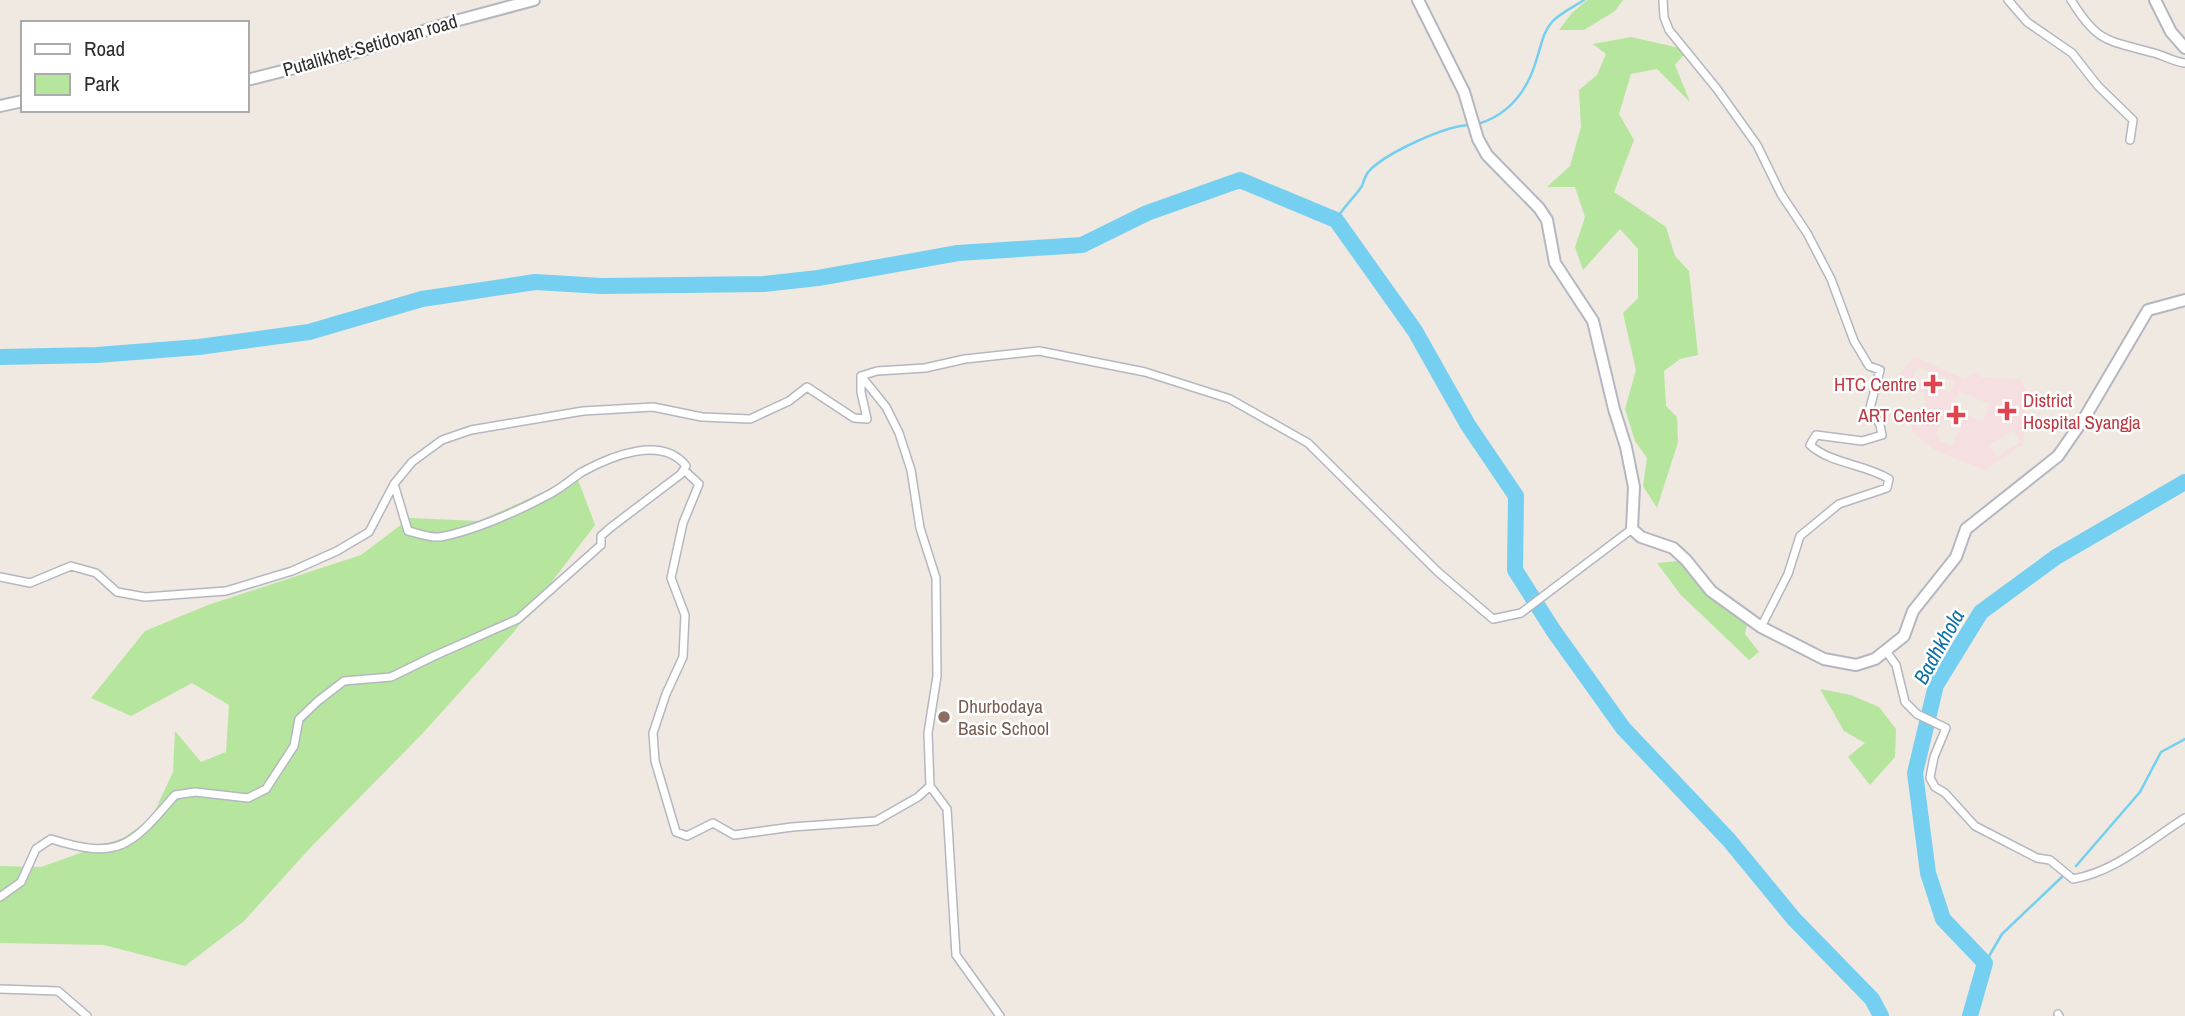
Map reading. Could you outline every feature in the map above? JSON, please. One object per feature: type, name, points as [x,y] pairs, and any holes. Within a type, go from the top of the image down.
[{"type":"main road","name":"Putalikhet-Setidovan road","points":[[248,80],[534,0]]},
{"type":"main road","points":[[1418,0],[1464,92],[1478,139],[1487,155],[1539,208],[1547,220],[1555,263],[1593,321],[1634,487],[1629,532],[1672,548],[1686,560],[1711,591],[1761,627],[1824,659],[1856,665],[1875,659],[1904,636],[1913,611],[1956,556],[1966,529],[2059,456],[2148,310],[2185,300]]},
{"type":"main road","points":[[2155,0],[2171,32],[2185,48]]},
{"type":"main road","points":[[0,106],[21,102]]},
{"type":"street","points":[[1663,0],[1664,17],[1669,30],[1717,89],[1757,145],[1781,194],[1807,233],[1831,279],[1854,341],[1869,366],[1880,370],[1870,408],[1880,425],[1882,435],[1862,441],[1816,435],[1810,445],[1819,453],[1877,471],[1889,479],[1887,488],[1839,504],[1800,536],[1788,574],[1761,627]]},
{"type":"street","points":[[2008,0],[2027,22],[2072,52],[2098,86],[2133,120],[2130,140]]},
{"type":"street","points":[[2071,0],[2089,27],[2100,36],[2120,46],[2185,63]]},
{"type":"street","points":[[861,376],[877,371],[925,368],[965,359],[1039,351],[1145,372],[1230,399],[1308,443],[1438,572],[1493,619],[1521,613],[1629,532]]},
{"type":"street","points":[[0,577],[30,583],[71,566],[96,573],[117,592],[145,597],[226,591],[292,572],[369,533],[394,484],[412,462],[442,440],[471,430],[583,411],[653,407],[702,417],[750,419],[789,401],[807,387],[854,418],[867,419],[861,392],[861,376]]},
{"type":"street","points":[[861,376],[886,407],[899,433],[911,470],[920,528],[936,578],[937,676],[928,733],[930,786],[947,809],[956,955],[1000,1016]]},
{"type":"street","points":[[0,897],[22,882],[36,849],[51,839],[76,847],[115,849],[144,831],[175,795],[195,792],[248,798],[266,789],[294,746],[299,719],[344,681],[391,677],[518,619],[601,545],[601,536],[686,466],[679,457],[664,450],[622,455],[583,472],[548,496],[500,518],[437,537],[408,531],[394,484]]},
{"type":"street","points":[[684,470],[699,484],[683,523],[671,578],[685,615],[683,657],[666,694],[653,733],[655,761],[677,832],[687,836],[713,823],[734,835],[792,827],[876,821],[918,797],[930,786]]},
{"type":"street","points":[[1886,651],[1896,665],[1905,702],[1917,714],[1946,729],[1934,757],[1930,778],[1935,787],[1945,793],[1975,825],[2037,858],[2050,860],[2073,879],[2087,877],[2122,860],[2185,818]]},
{"type":"street","points":[[0,989],[58,992],[87,1016]]},
{"type":"shaded area","name":"District Hospital Syangja","points":[[1914,356],[1964,379],[1975,372],[1983,378],[2021,379],[2028,396],[2023,444],[1985,470],[1936,451],[1912,431],[1912,425],[1920,427],[1925,408],[1924,392],[1892,390],[1894,382]],"holes":[[[1917,367],[1955,382],[1950,393],[1913,378]],[[1959,391],[1989,404],[1983,421],[1966,415],[1952,446],[1939,440],[1940,436],[1936,434],[1942,420],[1946,421]],[[2013,430],[2021,442],[1997,457],[1989,445]]]},
{"type":"green space","points":[[1587,0],[1623,0],[1615,11],[1584,30],[1559,30],[1571,14]]},
{"type":"green space","points":[[1631,37],[1688,50],[1675,65],[1690,102],[1657,69],[1631,74],[1619,114],[1634,140],[1614,192],[1666,227],[1675,256],[1689,271],[1698,355],[1680,359],[1664,371],[1666,406],[1677,417],[1678,442],[1657,508],[1643,486],[1647,458],[1635,441],[1625,409],[1636,370],[1623,313],[1638,298],[1638,249],[1620,229],[1583,270],[1575,247],[1585,217],[1575,187],[1547,187],[1570,166],[1581,127],[1579,90],[1597,75],[1606,54],[1593,44]]},
{"type":"green space","points":[[577,477],[595,525],[513,633],[423,733],[311,847],[244,921],[185,966],[104,945],[0,943],[0,866],[41,867],[123,838],[151,819],[173,772],[175,731],[201,762],[226,752],[229,705],[192,683],[131,716],[91,698],[145,631],[208,605],[361,555],[410,518],[479,521]]},
{"type":"green space","points":[[1691,561],[1720,596],[1748,619],[1745,634],[1759,652],[1749,660],[1680,594],[1657,563]]},
{"type":"green space","points":[[1820,689],[1851,695],[1879,707],[1896,729],[1895,757],[1870,785],[1848,757],[1865,743],[1844,731]]},
{"type":"waterway","points":[[1478,124],[1500,114],[1516,99],[1529,80],[1549,26],[1584,0]]},
{"type":"waterway","points":[[1336,220],[1377,164],[1432,135],[1471,125]]},
{"type":"waterway","points":[[0,357],[97,355],[199,347],[309,332],[422,299],[535,282],[602,286],[764,284],[818,278],[958,253],[1082,245],[1147,213],[1240,180],[1336,220],[1415,331],[1468,425],[1516,496],[1515,570],[1553,630],[1623,728],[1729,840],[1794,919],[1872,999],[1881,1016]]},
{"type":"waterway","name":"Badhkhola","points":[[1970,1016],[1985,963],[1943,919],[1928,873],[1915,773],[1936,685],[1981,612],[2056,557],[2185,482]]},
{"type":"waterway","points":[[2076,866],[2140,792],[2161,752],[2185,739]]},
{"type":"waterway","points":[[1985,963],[2002,934],[2064,875]]},
{"type":"place","name":"HTC Centre","points":[[1933,384]]},
{"type":"place","name":"District Hospital Syangja","points":[[2007,411]]},
{"type":"place","name":"ART Center","points":[[1956,415]]},
{"type":"place","name":"Dhurbodaya Basic School","points":[[944,717]]}]
